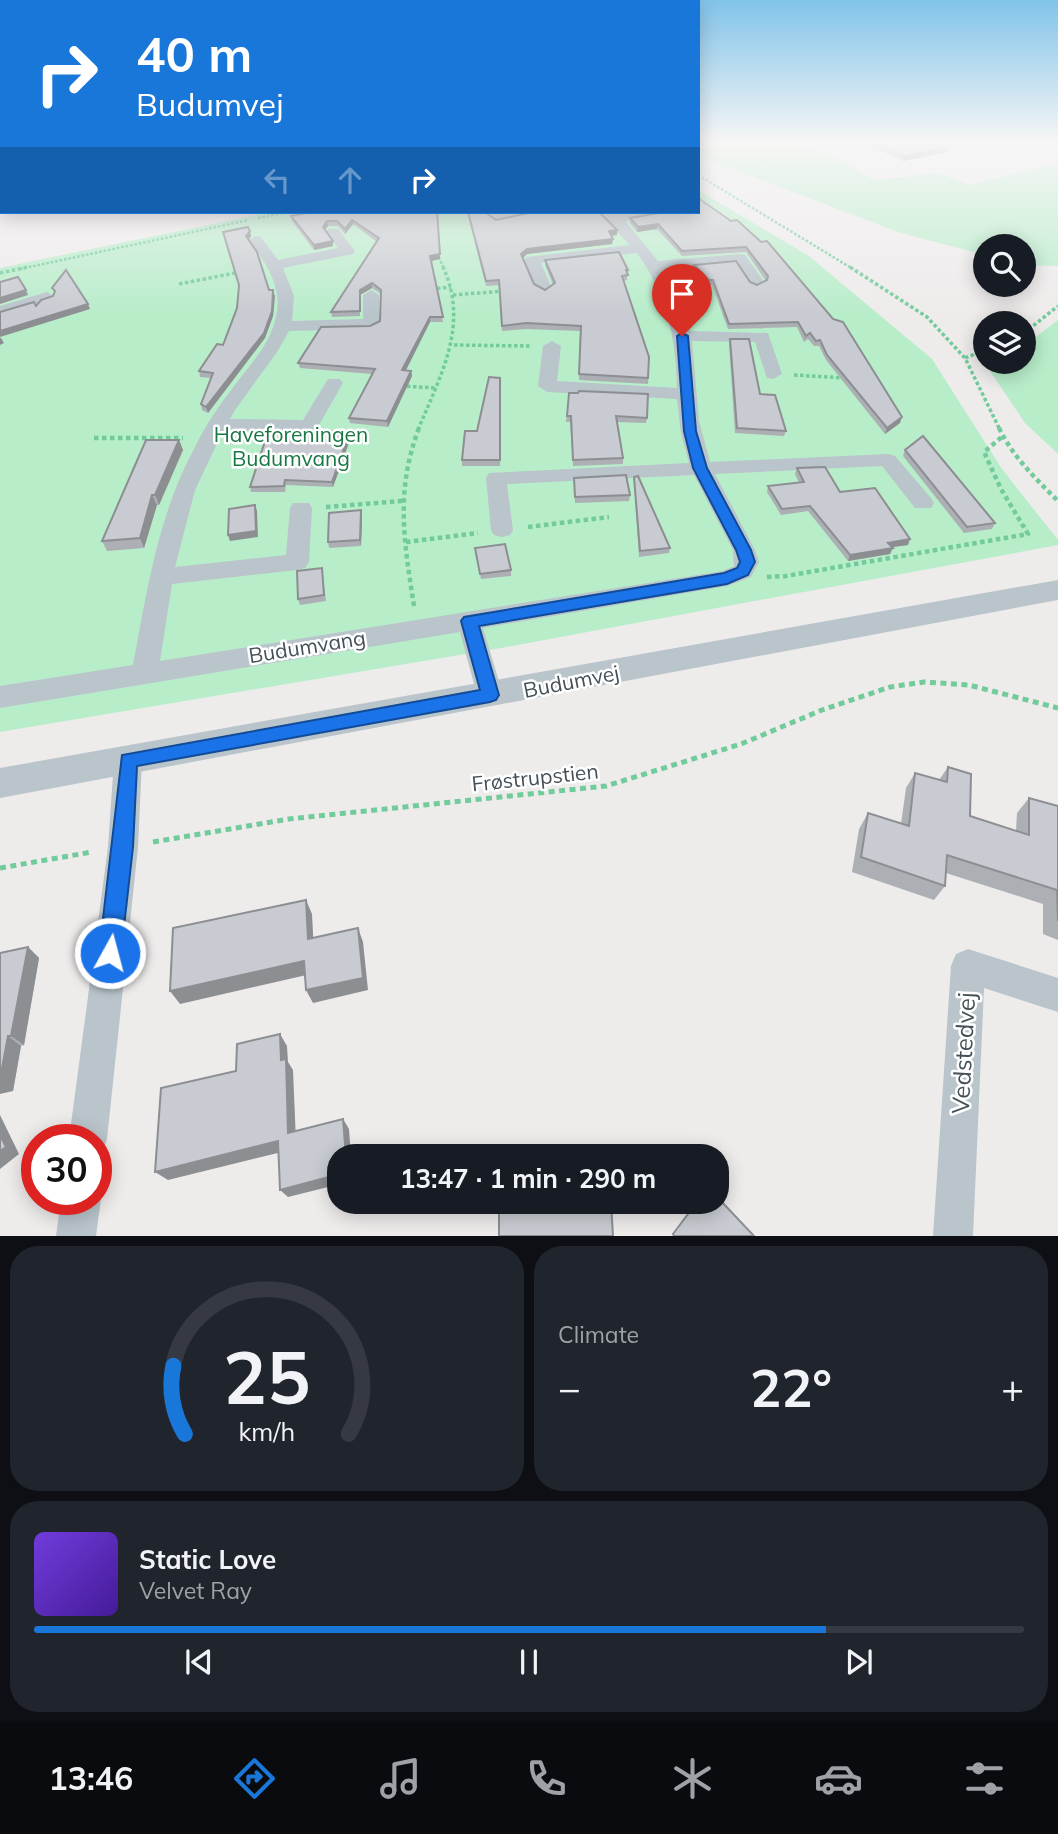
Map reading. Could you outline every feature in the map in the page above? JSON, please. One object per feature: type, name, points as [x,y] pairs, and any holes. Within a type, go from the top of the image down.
[{"type":"street","points":[[491,214],[496,218],[517,214]]},
{"type":"street","points":[[609,215],[639,248],[671,299],[682,336],[690,431],[700,468],[744,550],[747,562],[743,571]]},
{"type":"street","points":[[276,265],[348,251],[333,232]]},
{"type":"street","points":[[145,672],[161,577],[175,519],[194,468],[213,431],[258,369],[282,326],[286,305],[284,284],[276,265],[256,240]]},
{"type":"street","points":[[544,288],[533,260],[639,248]]},
{"type":"street","points":[[652,266],[740,258],[757,283]]},
{"type":"street","points":[[282,326],[371,324],[371,295]]},
{"type":"street","points":[[0,311],[47,297]]},
{"type":"street","points":[[682,336],[762,337],[773,374]]},
{"type":"street","points":[[552,346],[547,386],[686,394]]},
{"type":"street","points":[[213,431],[309,426],[334,383]]},
{"type":"street","points":[[502,530],[496,478],[888,460],[923,503]]},
{"type":"street","points":[[161,577],[297,562],[301,508]]},
{"type":"street","name":"Budumvang","points":[[0,696],[727,578],[743,571]]},
{"type":"street","name":"Budumvej","points":[[0,783],[1058,590]]},
{"type":"street","points":[[469,621],[490,695]]},
{"type":"street","points":[[90,1124],[123,847],[128,760]]},
{"type":"street","name":"Vedstedvej","points":[[953,1236],[968,966],[1058,995]]},
{"type":"street","points":[[76,1236],[79,1215]]},
{"type":"path","points":[[739,200],[906,301],[927,317],[965,358],[1003,436],[1031,474],[1058,501]]},
{"type":"path","points":[[0,273],[279,214]]},
{"type":"path","points":[[417,629],[402,501],[417,432],[454,345],[452,287],[449,274],[431,245]]},
{"type":"path","points":[[179,284],[276,265]]},
{"type":"path","points":[[425,290],[452,287]]},
{"type":"path","points":[[453,295],[544,288]]},
{"type":"path","points":[[1036,323],[1058,306]]},
{"type":"path","points":[[454,345],[552,346]]},
{"type":"path","points":[[965,358],[973,355]]},
{"type":"path","points":[[773,374],[851,379]]},
{"type":"path","points":[[398,386],[437,388]]},
{"type":"path","points":[[94,438],[213,431]]},
{"type":"path","points":[[743,571],[764,577],[786,576],[1028,534],[1001,489],[984,452],[1003,436]]},
{"type":"path","points":[[301,508],[402,501]]},
{"type":"path","points":[[405,542],[609,517]]},
{"type":"path","name":"Frøstrupstien","points":[[0,868],[289,819],[606,786],[741,744],[822,710],[890,687],[923,682],[969,685],[1058,708]]},
{"type":"green space","name":"Haveforeningen Budumvang","points":[[700,200],[714,200],[809,256],[932,359],[1002,469],[1058,540],[1058,545],[501,648],[0,732],[0,268],[260,214],[700,214]]},
{"type":"green space","points":[[813,200],[1058,200],[1058,266],[1036,265],[1036,234],[973,234],[973,252],[901,233]]},
{"type":"green space","points":[[1058,320],[1058,454],[1025,423],[992,374],[1036,374],[1036,337]]},
{"type":"building","points":[[700,200],[731,221],[737,220],[761,242],[767,241],[833,319],[843,322],[902,417],[887,428],[827,355],[820,340],[816,341],[810,333],[806,336],[798,322],[729,324],[713,280],[709,280],[694,265],[736,261],[750,282],[757,285],[767,280],[768,276],[746,247],[682,251],[658,224],[638,227],[630,218],[653,214],[700,214]]},
{"type":"building","points":[[437,214],[440,254],[430,256],[443,317],[430,317],[402,370],[411,371],[387,421],[349,418],[375,369],[298,363],[321,327],[370,326],[380,321],[381,290],[372,283],[360,290],[360,311],[331,312],[379,238],[352,220],[345,229],[337,221],[327,221],[323,227],[333,241],[314,245],[291,216]]},
{"type":"building","points":[[469,214],[488,214],[496,220],[524,214],[601,214],[617,230],[609,231],[613,239],[527,249],[521,254],[534,284],[545,290],[555,283],[545,260],[619,252],[628,270],[628,275],[622,276],[649,357],[648,378],[579,374],[581,326],[526,323],[502,326],[499,280],[486,281]]},
{"type":"building","points":[[248,227],[250,231],[246,236],[257,252],[269,290],[273,290],[272,311],[264,333],[206,407],[201,404],[213,373],[199,371],[217,344],[223,345],[237,308],[239,285],[223,232]]},
{"type":"building","points":[[66,270],[88,304],[0,331],[0,312],[34,302],[36,306],[41,300],[53,296],[55,291],[52,288]]},
{"type":"building","points":[[18,277],[26,290],[0,298],[0,282]]},
{"type":"building","points":[[730,339],[749,339],[760,394],[775,395],[786,431],[737,428]]},
{"type":"building","points":[[489,377],[500,378],[500,460],[462,460],[465,431],[477,431]]},
{"type":"building","points":[[579,391],[648,394],[647,418],[616,416],[623,458],[573,460],[571,416],[567,416],[569,393]]},
{"type":"building","points":[[350,431],[332,482],[285,480],[284,486],[250,487],[268,432]]},
{"type":"building","points":[[923,436],[995,523],[967,527],[905,450]]},
{"type":"building","points":[[146,440],[179,440],[155,495],[152,495],[140,538],[102,541]]},
{"type":"building","points":[[825,467],[840,492],[875,488],[910,539],[888,543],[893,548],[850,555],[810,506],[782,509],[768,486],[804,482],[797,468]]},
{"type":"building","points":[[626,475],[630,495],[575,497],[574,478]]},
{"type":"building","points":[[638,476],[670,548],[640,551],[634,477]]},
{"type":"building","points":[[255,505],[256,531],[228,535],[229,509]]},
{"type":"building","points":[[361,510],[360,540],[328,542],[329,513]]},
{"type":"building","points":[[505,544],[511,570],[480,574],[475,548]]},
{"type":"building","points":[[322,568],[324,595],[298,599],[297,571]]},
{"type":"building","points":[[948,767],[971,774],[970,816],[1029,835],[1029,798],[1058,806],[1058,921],[1057,890],[947,855],[945,886],[861,857],[868,813],[909,826],[915,773],[947,782]]},
{"type":"building","points":[[306,900],[308,939],[358,928],[363,978],[306,990],[304,961],[170,991],[173,928]]},
{"type":"building","points":[[28,947],[11,1036],[8,1036],[0,1079],[0,953]]},
{"type":"building","points":[[280,1034],[281,1060],[286,1059],[288,1133],[343,1119],[345,1144],[327,1144],[327,1177],[280,1190],[278,1141],[155,1172],[161,1088],[236,1071],[237,1044]]},
{"type":"building","points":[[0,1135],[6,1147],[0,1151]]},
{"type":"building","points":[[729,1210],[754,1236],[674,1236],[688,1214],[729,1214]]},
{"type":"building","points":[[499,1214],[612,1214],[613,1236],[499,1236]]},
{"type":"route","points":[[110,953],[123,847],[128,760],[490,695],[469,621],[727,578],[743,571],[747,562],[744,550],[700,468],[690,431],[682,336]]}]
